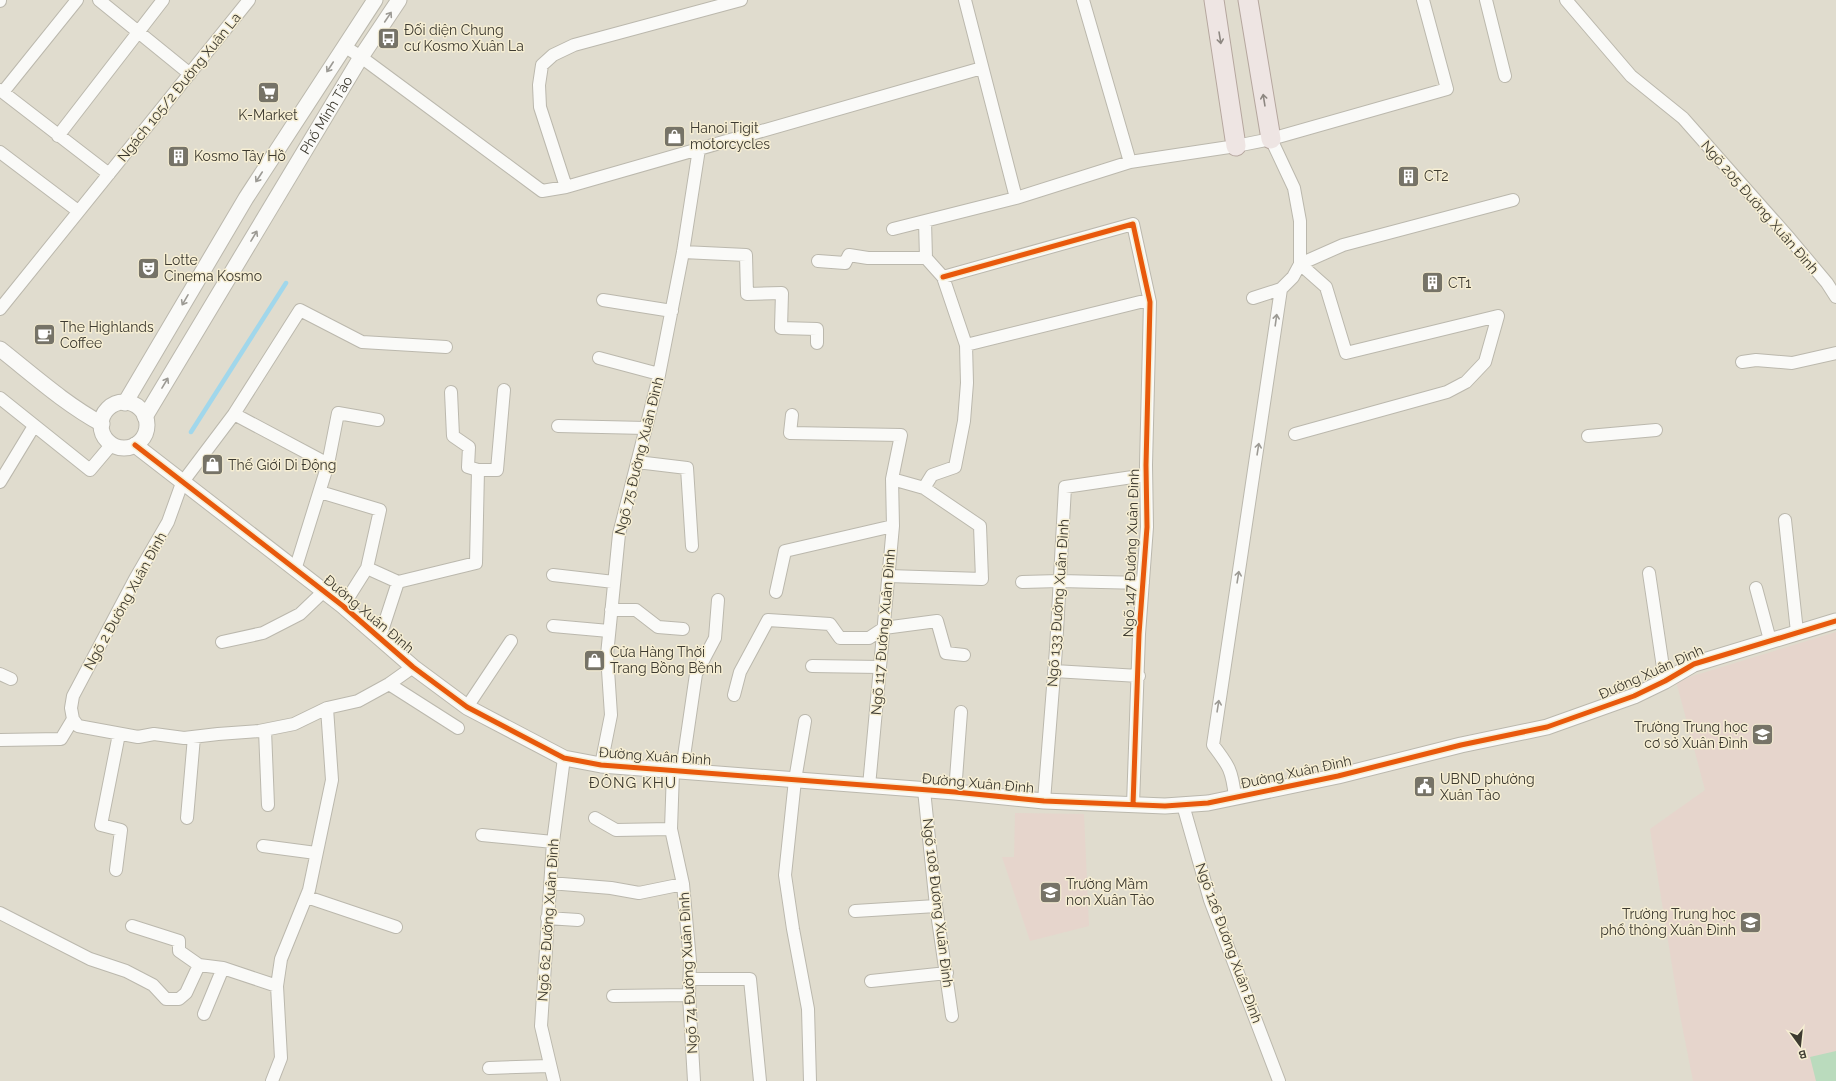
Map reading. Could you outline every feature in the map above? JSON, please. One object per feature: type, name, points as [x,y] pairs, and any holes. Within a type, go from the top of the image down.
[{"type":"main road","points":[[1214,0],[1236,146]]},
{"type":"main road","points":[[1248,0],[1271,139]]},
{"type":"street","points":[[1,91],[77,0]]},
{"type":"street","points":[[99,0],[190,74]]},
{"type":"street","points":[[58,136],[162,0]]},
{"type":"street","name":"Ngách 105/2 Đường Xuân La","points":[[0,309],[249,0]]},
{"type":"street","name":"Phố Minh Tảo","points":[[125,403],[246,198],[375,0]]},
{"type":"street","name":"Phố Minh Tảo","points":[[145,416],[361,57],[399,0]]},
{"type":"street","points":[[566,187],[540,107],[539,85],[542,65],[554,55],[574,45],[741,0]]},
{"type":"street","points":[[965,0],[1016,198]]},
{"type":"street","points":[[1083,0],[1130,162]]},
{"type":"street","points":[[893,229],[1016,198],[1130,162],[1236,146],[1271,139],[1447,89],[1423,0]]},
{"type":"street","points":[[1486,0],[1504,76]]},
{"type":"street","name":"Ngõ 205 Đường Xuân Đỉnh","points":[[1566,0],[1631,76],[1683,118],[1790,239],[1827,283],[1836,298]]},
{"type":"street","points":[[344,46],[542,191],[566,187],[982,68]]},
{"type":"street","name":"Ngách 105/2 Đường Xuân La","points":[[1,91],[109,174]]},
{"type":"street","points":[[1253,298],[1281,289],[1293,277],[1300,264],[1300,221],[1294,188],[1271,139]]},
{"type":"street","name":"Ngõ 75 Đường Xuân Đỉnh","points":[[602,765],[611,715],[607,654],[619,534],[659,374],[683,252],[700,149]]},
{"type":"street","points":[[0,152],[78,211]]},
{"type":"street","points":[[1300,264],[1342,245],[1513,200]]},
{"type":"street","points":[[924,488],[932,475],[955,467],[964,421],[967,383],[966,345],[943,277],[926,258],[925,221]]},
{"type":"street","name":"Ngõ 147 Đường Xuân Đỉnh","points":[[943,277],[1133,224],[1150,302],[1146,475],[1147,526],[1139,634],[1139,676],[1133,805]]},
{"type":"street","points":[[683,252],[746,255],[747,294],[782,293],[781,328],[817,329],[818,343]]},
{"type":"street","points":[[818,260],[845,263],[849,255],[868,258],[926,258]]},
{"type":"street","points":[[1295,434],[1447,392],[1466,382],[1485,362],[1498,316],[1346,353],[1326,287],[1300,264]]},
{"type":"street","points":[[1235,797],[1233,779],[1228,765],[1212,744],[1281,289]]},
{"type":"street","points":[[603,300],[672,311]]},
{"type":"street","points":[[966,345],[1140,302],[1150,302]]},
{"type":"street","name":"Ngõ 2 Đường Xuân Đỉnh","points":[[73,719],[71,708],[73,696],[135,579],[168,522],[182,483],[234,414],[300,310],[362,342],[446,347]]},
{"type":"street","points":[[0,348],[84,415],[102,424]]},
{"type":"street","points":[[1742,362],[1756,360],[1792,363],[1836,353]]},
{"type":"street","points":[[599,358],[659,374]]},
{"type":"street","points":[[451,392],[453,436],[469,447],[468,467],[478,470],[497,470],[504,390]]},
{"type":"street","points":[[0,398],[90,470],[112,444]]},
{"type":"street","points":[[125,403],[139,408],[145,416],[147,428],[145,435],[136,445],[121,448],[112,444],[104,435],[102,424],[105,413],[117,404],[125,403]]},
{"type":"street","points":[[295,570],[328,464],[338,413],[378,420]]},
{"type":"street","points":[[234,414],[328,464]]},
{"type":"street","name":"Ngõ 117 Đường Xuân Đỉnh","points":[[792,415],[790,433],[901,435],[892,479],[893,526],[869,786]]},
{"type":"street","points":[[0,482],[34,426]]},
{"type":"street","points":[[558,426],[646,428]]},
{"type":"street","points":[[1588,436],[1656,430]]},
{"type":"street","name":"Đường Xuân Đỉnh","points":[[136,445],[182,483],[241,526],[323,592],[343,606],[413,667],[467,708],[564,758],[602,765],[955,792],[1044,801],[1165,806],[1208,803],[1338,776],[1461,745],[1547,726],[1634,696],[1665,681],[1694,664],[1836,621]]},
{"type":"street","points":[[637,462],[686,468],[692,546]]},
{"type":"street","points":[[368,568],[398,582],[476,563],[478,470]]},
{"type":"street","name":"Ngõ 133 Đường Xuân Đỉnh","points":[[1044,801],[1066,487],[1146,475]]},
{"type":"street","points":[[888,576],[982,579],[980,526],[924,488],[892,479]]},
{"type":"street","points":[[320,492],[380,510],[368,568],[343,606]]},
{"type":"street","points":[[1785,520],[1797,632]]},
{"type":"street","points":[[776,592],[785,550],[893,526]]},
{"type":"street","points":[[1649,573],[1665,681]]},
{"type":"street","points":[[553,574],[614,582]]},
{"type":"street","points":[[1022,582],[1060,581],[1143,583]]},
{"type":"street","points":[[380,637],[398,582]]},
{"type":"street","points":[[1756,588],[1770,640]]},
{"type":"street","points":[[222,642],[263,633],[300,614],[323,592]]},
{"type":"street","name":"Ngõ 74 Đường Xuân Đỉnh","points":[[694,1081],[689,995],[690,961],[683,884],[671,829],[677,770],[696,674],[715,638],[718,600]]},
{"type":"street","points":[[611,610],[636,610],[658,627],[683,629]]},
{"type":"street","points":[[734,695],[740,672],[768,620],[830,624],[840,638],[868,638],[884,628],[937,621],[946,653],[964,655]]},
{"type":"street","points":[[553,626],[609,631]]},
{"type":"street","points":[[467,708],[511,641]]},
{"type":"street","points":[[812,666],[880,667]]},
{"type":"street","points":[[0,740],[61,739],[73,719],[78,726],[138,737],[154,734],[184,738],[266,730],[294,724],[327,708],[358,701],[389,684],[413,667]]},
{"type":"street","points":[[1054,671],[1139,676]]},
{"type":"street","points":[[389,684],[458,728]]},
{"type":"street","points":[[272,1081],[281,1058],[276,986],[281,959],[307,897],[332,780],[327,708]]},
{"type":"street","points":[[955,792],[961,712]]},
{"type":"street","points":[[805,721],[795,780],[785,875],[793,929],[808,1009],[810,1081]]},
{"type":"street","points":[[266,730],[268,805]]},
{"type":"street","points":[[116,870],[121,830],[101,825],[119,734]]},
{"type":"street","points":[[187,818],[194,737]]},
{"type":"street","name":"Ngõ 62 Đường Xuân Đỉnh","points":[[554,1081],[549,1066],[541,1026],[553,842],[564,758]]},
{"type":"street","name":"Ngõ 108 Đường Xuân Đỉnh","points":[[924,790],[936,906],[947,973],[952,1016]]},
{"type":"street","name":"Ngõ 126 Đường Xuân Đỉnh","points":[[1183,804],[1210,900],[1279,1081]]},
{"type":"street","points":[[595,818],[616,830],[671,829]]},
{"type":"street","points":[[482,835],[553,842]]},
{"type":"street","points":[[263,846],[316,853]]},
{"type":"street","points":[[550,883],[611,888],[639,893],[683,884]]},
{"type":"street","points":[[307,897],[396,927]]},
{"type":"street","points":[[855,911],[936,906]]},
{"type":"street","points":[[0,913],[90,958],[126,971],[153,985],[166,999],[179,999],[186,993],[199,965]]},
{"type":"street","points":[[547,918],[578,920]]},
{"type":"street","points":[[132,926],[179,941],[179,951],[199,965],[223,968],[276,986]]},
{"type":"street","points":[[204,1014],[223,968]]},
{"type":"street","points":[[871,981],[947,973]]},
{"type":"street","points":[[690,979],[750,978],[760,1081]]},
{"type":"street","points":[[613,996],[689,995]]},
{"type":"street","points":[[489,1068],[549,1066]]},
{"type":"shaded area","name":"Trường Trung học phổ thông Xuân Đỉnh","points":[[1836,632],[1836,1081],[1693,1081],[1680,1015],[1650,829],[1705,790],[1676,681]]},
{"type":"shaded area","name":"Trường Mầm non Xuân Tảo","points":[[1015,813],[1084,814],[1089,926],[1030,941],[1002,857],[1014,857]]},
{"type":"green space","points":[[1836,1051],[1836,1081],[1816,1081],[1810,1057]]},
{"type":"waterway","points":[[191,432],[286,283]]},
{"type":"cycle path","points":[[943,277],[1133,224],[1150,302],[1146,465],[1147,527],[1139,634],[1133,805]]},
{"type":"cycle path","points":[[135,445],[343,606],[413,667],[467,707],[564,758],[601,765],[955,792],[1044,801],[1165,806],[1208,803],[1338,776],[1461,745],[1547,727],[1634,696],[1665,681],[1694,664],[1836,621]]},
{"type":"place","name":"Đối diện Chung cư Kosmo Xuân La","points":[[388,38]]},
{"type":"place","name":"K-Market","points":[[268,93]]},
{"type":"place","name":"Hanoi Tigit motorcycles","points":[[675,136]]},
{"type":"place","name":"Kosmo Tây Hồ","points":[[179,156]]},
{"type":"place","name":"CT2","points":[[1409,176]]},
{"type":"place","name":"Lotte Cinema Kosmo","points":[[148,268]]},
{"type":"place","name":"CT1","points":[[1432,283]]},
{"type":"place","name":"The Highlands Coffee","points":[[45,335]]},
{"type":"place","name":"Thế Giới Di Động","points":[[213,465]]},
{"type":"place","name":"Cửa Hàng Thời Trang Bồng Bềnh","points":[[594,660]]},
{"type":"place","name":"Trường Trung học cơ sở Xuân Đỉnh","points":[[1763,735]]},
{"type":"place","name":"UBND phường Xuân Tảo","points":[[1424,787]]},
{"type":"place","name":"Trường Mầm non Xuân Tảo","points":[[1050,892]]},
{"type":"place","name":"Trường Trung học phổ thông Xuân Đỉnh","points":[[1751,922]]},
{"type":"district","name":"ĐÔNG KHU","points":[[633,783]]}]
